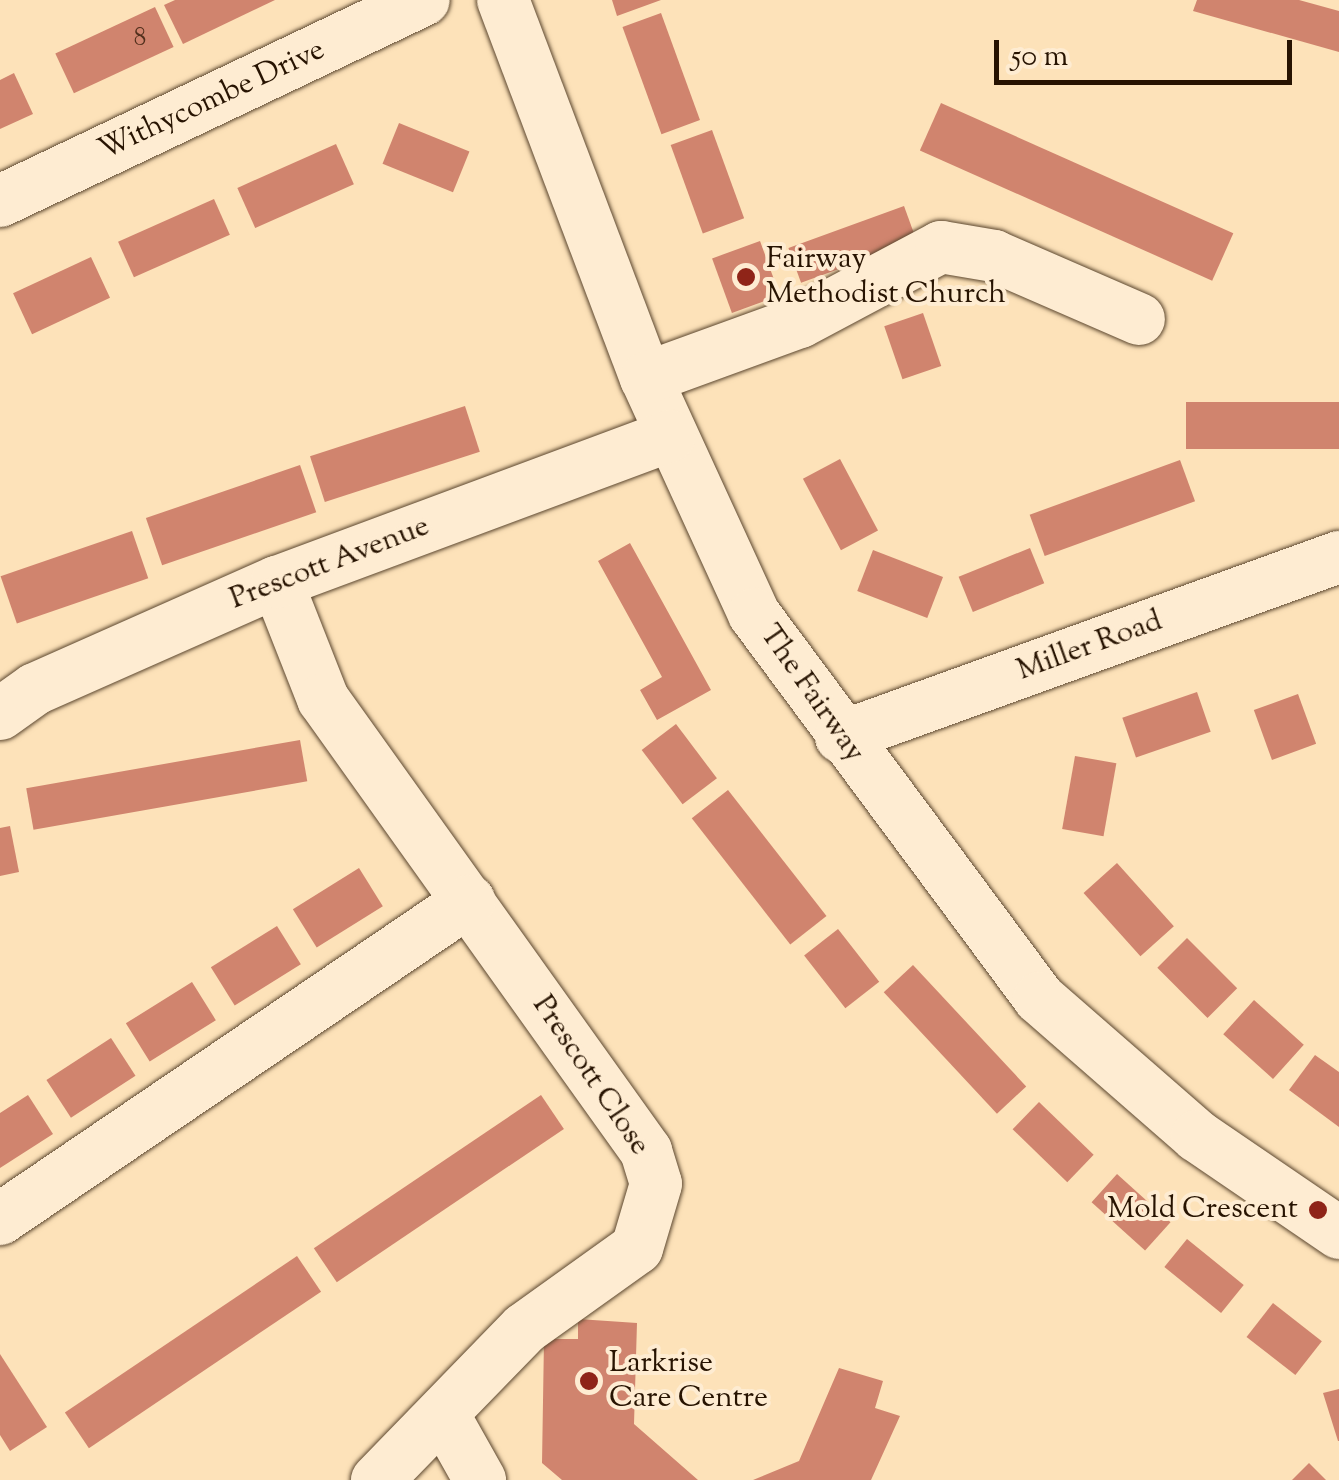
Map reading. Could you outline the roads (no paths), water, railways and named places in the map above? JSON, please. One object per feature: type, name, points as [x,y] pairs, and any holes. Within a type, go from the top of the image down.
[{"type":"street","name":"Withycombe Drive","points":[[0,201],[424,0]]},
{"type":"street","name":"The Fairway","points":[[504,0],[646,378],[754,614],[840,737],[1039,998],[1198,1136],[1339,1232]]},
{"type":"street","points":[[646,378],[800,322],[940,247],[994,256],[1139,319]]},
{"type":"street","name":"Prescott Avenue","points":[[0,714],[35,689],[277,582],[670,436]]},
{"type":"street","name":"Miller Road","points":[[840,737],[1339,557]]},
{"type":"street","name":"Prescott Close","points":[[277,582],[323,700],[646,1150],[656,1184],[637,1248],[524,1329],[377,1480]]},
{"type":"street","points":[[0,1218],[470,901]]},
{"type":"street","points":[[443,1414],[480,1480]]},
{"type":"place","name":"Fairway Methodist Church","points":[[746,277]]},
{"type":"place","name":"Mold Crescent","points":[[1318,1210]]},
{"type":"place","name":"Larkrise Care Centre","points":[[589,1381]]}]
